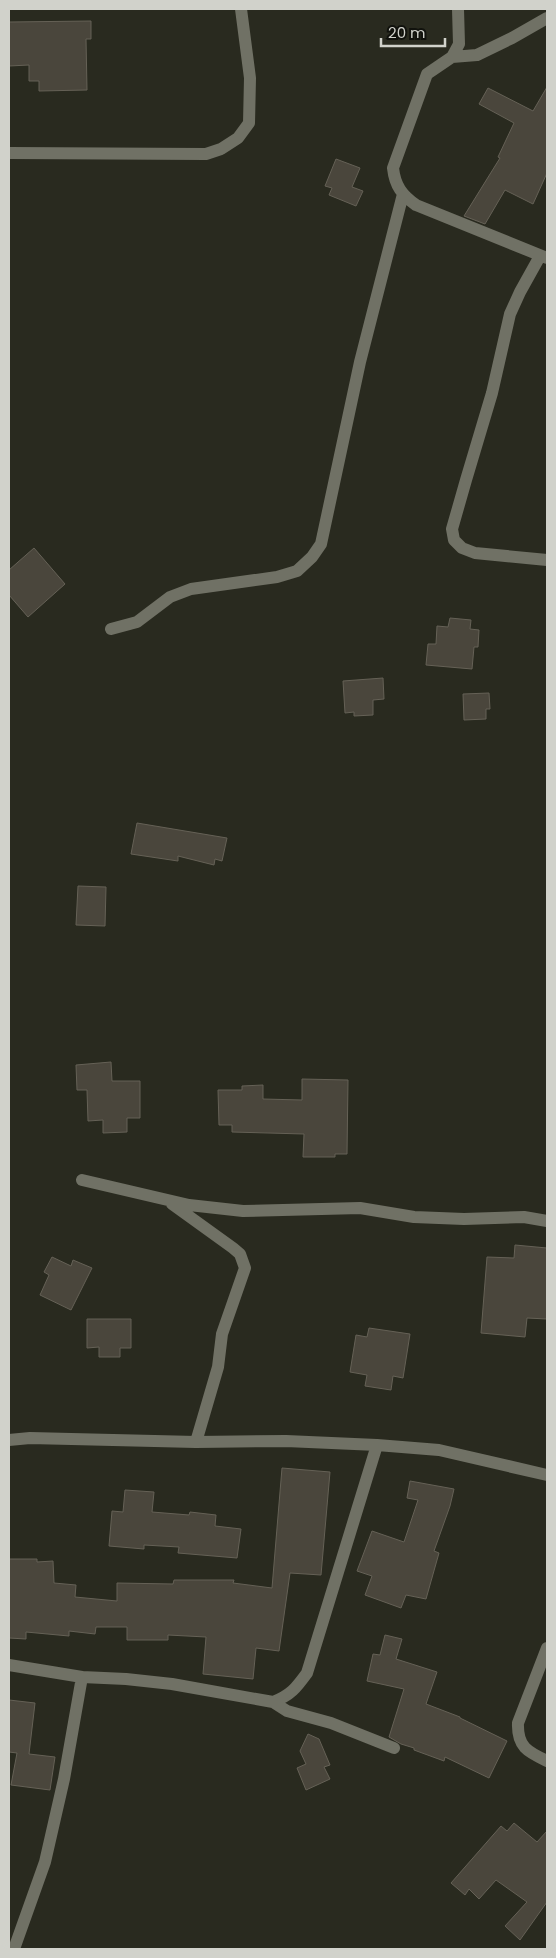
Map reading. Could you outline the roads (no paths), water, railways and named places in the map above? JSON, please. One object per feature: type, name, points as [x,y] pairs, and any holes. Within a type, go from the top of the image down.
[{"type":"street","points":[[9,153],[206,154],[221,149],[238,138],[249,123],[250,78],[241,9]]},
{"type":"street","points":[[452,58],[459,44],[458,9]]},
{"type":"street","points":[[547,18],[477,55],[452,58],[427,74],[400,144],[393,168],[395,181],[403,194],[416,205],[544,257],[520,292],[510,314],[492,393],[452,529],[454,540],[462,548],[475,553],[547,560]]},
{"type":"street","points":[[111,629],[137,622],[170,597],[191,589],[277,577],[298,571],[312,557],[321,544],[360,362],[403,194]]},
{"type":"street","points":[[82,1180],[189,1205],[243,1210],[360,1208],[414,1217],[464,1219],[524,1217],[547,1221]]},
{"type":"street","points":[[165,1200],[233,1248],[240,1254],[245,1268],[222,1334],[218,1367],[196,1442]]},
{"type":"street","points":[[9,1440],[30,1438],[196,1442],[286,1441],[377,1445],[439,1450],[547,1475]]},
{"type":"street","points":[[273,1702],[295,1690],[307,1673],[377,1445]]},
{"type":"street","points":[[547,1648],[518,1723],[518,1735],[522,1744],[530,1752],[547,1761]]},
{"type":"street","points":[[9,1665],[82,1677],[172,1684],[273,1702],[287,1711],[332,1723],[394,1748]]},
{"type":"street","points":[[14,1949],[45,1862],[64,1779],[82,1677]]}]
